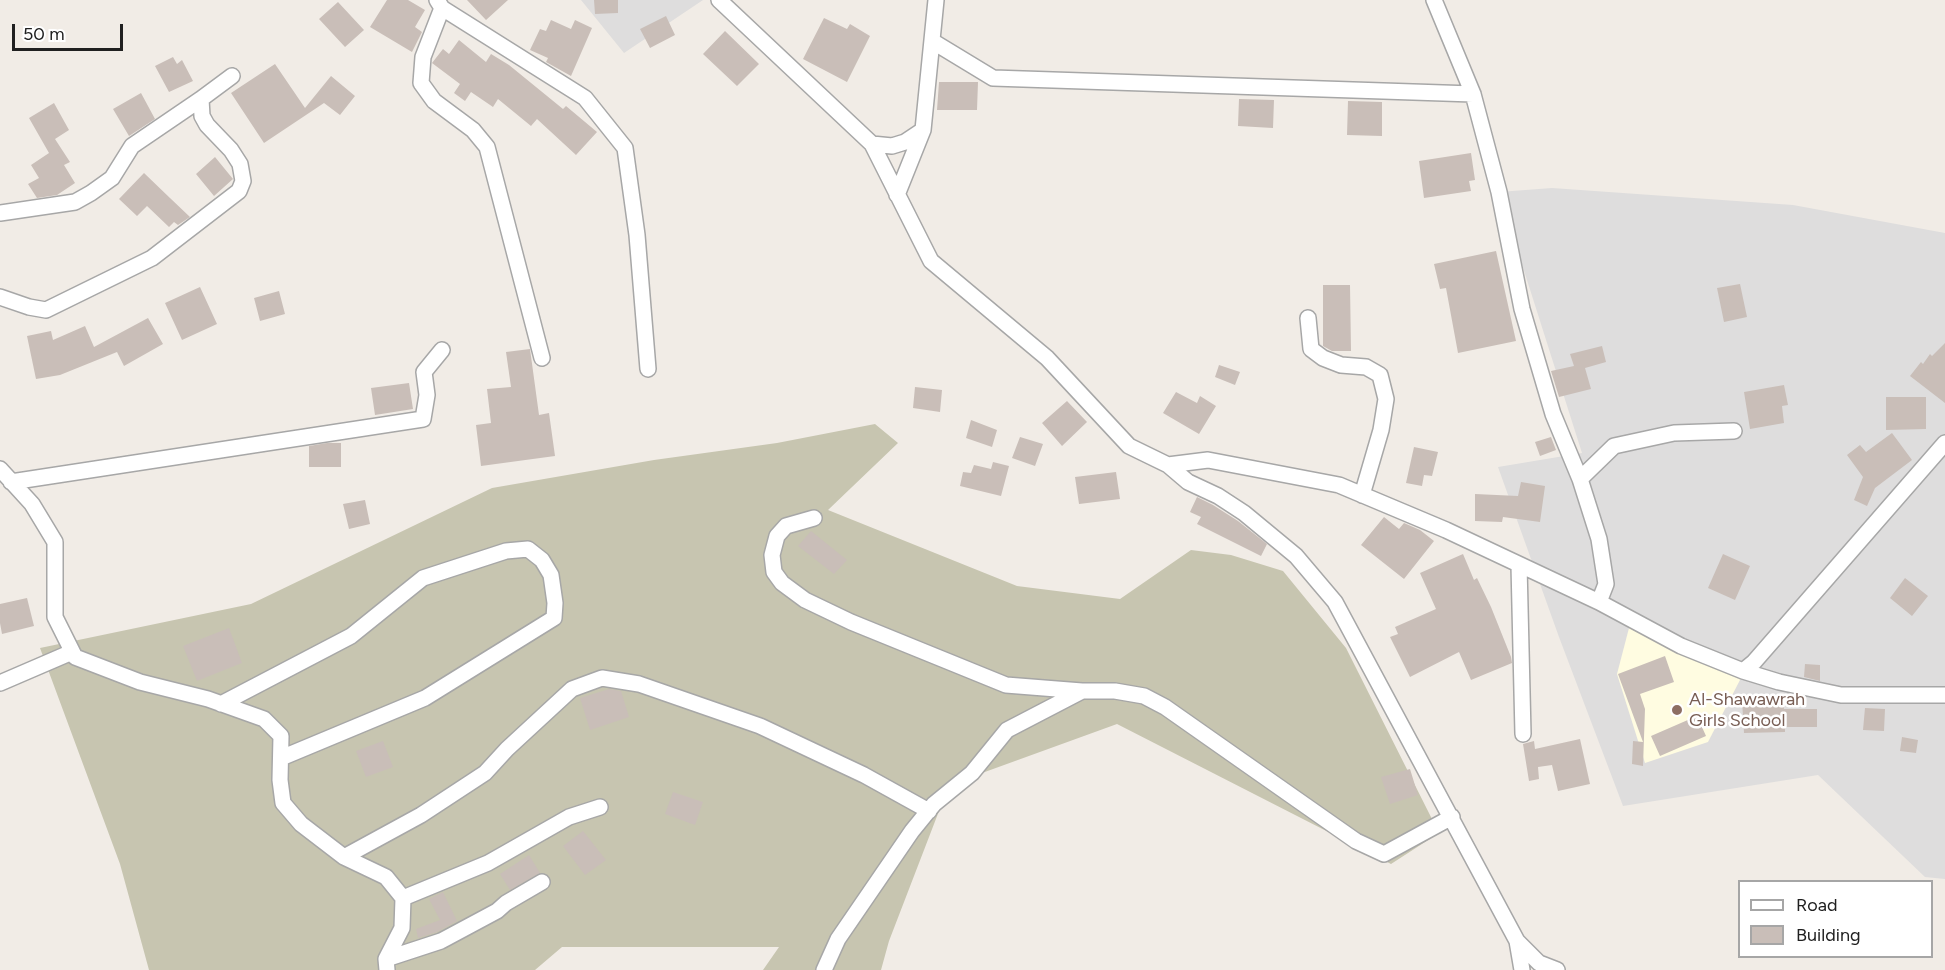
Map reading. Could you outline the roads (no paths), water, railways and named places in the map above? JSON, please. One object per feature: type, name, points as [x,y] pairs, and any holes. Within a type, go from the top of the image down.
[{"type":"street","points":[[719,0],[872,144],[931,261],[1047,358],[1129,446],[1168,465],[1188,482],[1218,496],[1244,513],[1296,556],[1335,602],[1517,941],[1539,963],[1557,970]]},
{"type":"street","points":[[897,195],[923,130],[936,0]]},
{"type":"street","points":[[1434,0],[1473,94],[1499,192],[1522,309],[1553,414],[1580,479],[1599,539],[1606,584],[1599,602]]},
{"type":"street","points":[[542,358],[487,147],[473,130],[434,101],[422,83],[423,57],[440,4],[585,98],[625,148],[637,235],[648,369]]},
{"type":"street","points":[[932,41],[993,78],[1473,94]]},
{"type":"street","points":[[0,213],[75,202],[83,198],[112,178],[132,146],[232,76]]},
{"type":"street","points":[[0,297],[29,308],[46,310],[152,258],[239,192],[243,181],[240,164],[231,150],[207,125],[202,116],[201,99]]},
{"type":"street","points":[[872,144],[892,146],[905,142],[923,130]]},
{"type":"street","points":[[1308,318],[1311,349],[1323,358],[1341,365],[1366,368],[1380,375],[1386,399],[1383,419],[1362,495]]},
{"type":"street","points":[[11,482],[423,419],[427,395],[424,372],[442,350]]},
{"type":"street","points":[[1580,479],[1614,446],[1674,433],[1734,431]]},
{"type":"street","points":[[1743,671],[1754,662],[1945,443]]},
{"type":"street","points":[[1168,465],[1218,461],[1339,485],[1446,530],[1599,602],[1681,646],[1743,671],[1779,682],[1841,695],[1945,695]]},
{"type":"street","points":[[0,469],[32,504],[55,542],[55,617],[75,657],[140,682],[221,704],[264,719],[281,736],[283,803],[301,824],[344,857],[386,877],[403,898],[402,927],[387,965]]},
{"type":"street","points":[[814,518],[786,526],[777,536],[772,555],[774,572],[782,583],[805,600],[851,622],[1006,685],[1082,691],[1115,691],[1144,696],[1356,841],[1384,854],[1452,817]]},
{"type":"street","points":[[221,704],[351,636],[423,578],[506,551],[528,549],[542,561],[551,575],[555,603],[554,618],[425,698],[280,758]]},
{"type":"street","points":[[1520,565],[1524,734]]},
{"type":"street","points":[[0,683],[72,652]]},
{"type":"street","points":[[344,857],[422,815],[485,773],[507,749],[572,689],[602,678],[639,684],[760,726],[864,776],[929,811]]},
{"type":"street","points":[[824,970],[838,939],[912,831],[934,804],[972,773],[1007,730],[1082,691]]},
{"type":"street","points":[[403,898],[488,863],[569,817],[600,807]]},
{"type":"street","points":[[387,965],[441,941],[497,911],[506,903],[542,882]]},
{"type":"street","points":[[1517,941],[1522,970]]},
{"type":"place","name":"Al-Shawawrah Girls School","points":[[1677,710]]}]
